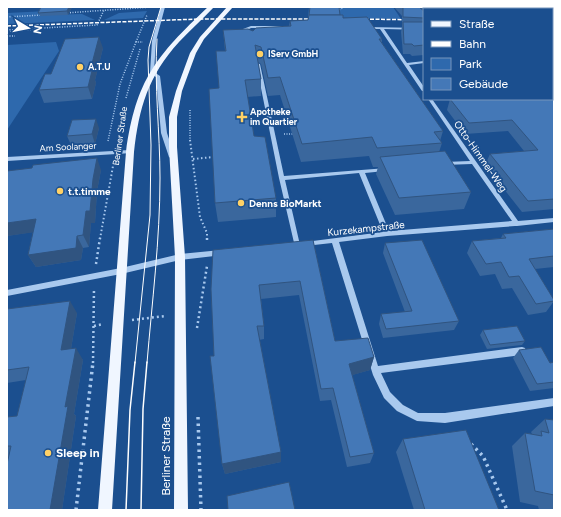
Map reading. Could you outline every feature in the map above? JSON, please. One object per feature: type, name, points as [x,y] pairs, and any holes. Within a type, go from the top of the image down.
[{"type":"main road","name":"Berliner Straße","points":[[105,510],[130,152],[138,104],[152,73],[178,38],[211,7]]},
{"type":"main road","name":"Berliner Straße","points":[[181,510],[180,257],[173,117],[185,70],[202,38],[230,7]]},
{"type":"street","points":[[163,7],[154,41],[152,73],[158,76],[164,133],[175,167]]},
{"type":"street","points":[[250,42],[246,39],[245,29],[251,27],[288,27]]},
{"type":"street","points":[[358,28],[423,29]]},
{"type":"street","points":[[381,28],[423,89]]},
{"type":"street","points":[[406,64],[423,62]]},
{"type":"street","points":[[258,64],[298,245]]},
{"type":"street","name":"Otto-Himmel-Weg","points":[[431,100],[517,224]]},
{"type":"street","name":"Am Soolanger","points":[[7,159],[116,154],[130,152]]},
{"type":"street","points":[[436,165],[474,162]]},
{"type":"street","points":[[282,178],[391,168]]},
{"type":"street","points":[[361,171],[387,234]]},
{"type":"street","name":"Kurzekampstraße","points":[[290,246],[387,234],[554,220]]},
{"type":"street","points":[[336,241],[376,370],[387,395],[400,408],[417,417],[445,418],[554,402]]},
{"type":"street","points":[[7,293],[121,271],[180,257],[226,252]]},
{"type":"street","points":[[376,370],[522,351]]},
{"type":"path","points":[[63,13],[151,7],[120,84],[112,115],[106,150],[116,154],[94,276],[94,354],[76,510]]},
{"type":"path","points":[[334,11],[344,7]]},
{"type":"path","points":[[7,30],[97,25],[104,10]]},
{"type":"path","points":[[7,17],[46,14]]},
{"type":"path","points":[[10,32],[43,28]]},
{"type":"path","points":[[7,36],[16,36]]},
{"type":"path","points":[[136,42],[143,42]]},
{"type":"path","points":[[273,135],[296,134]]},
{"type":"path","points":[[192,159],[218,157]]},
{"type":"path","points":[[139,320],[156,318]]},
{"type":"path","points":[[94,326],[106,324]]},
{"type":"path","points":[[467,440],[483,456],[507,510]]},
{"type":"green space","points":[[309,7],[393,7],[401,19],[308,17]]},
{"type":"green space","points":[[48,11],[46,15],[82,14],[95,20],[7,24],[7,13]]},
{"type":"green space","points":[[147,11],[143,18],[104,20],[119,13]]},
{"type":"green space","points":[[56,42],[59,51],[7,130],[7,45]]},
{"type":"building","points":[[41,7],[69,7],[67,11],[38,13]]},
{"type":"building","points":[[310,7],[339,7],[340,15],[309,15]]},
{"type":"building","points":[[403,7],[419,7],[423,10],[423,18],[403,17]]},
{"type":"building","points":[[419,7],[455,7],[455,8]]},
{"type":"building","points":[[309,15],[343,15],[343,18],[367,17],[382,39],[379,39],[443,131],[434,132],[442,143],[377,148],[372,137],[302,144],[280,77],[268,78],[261,47],[255,45],[261,79],[245,80],[254,136],[265,137],[276,198],[215,203],[209,89],[219,88],[216,51],[226,51],[223,30],[248,29],[253,31],[256,28],[291,26],[290,21],[308,20]]},
{"type":"building","points":[[403,22],[423,22],[423,45],[414,46],[412,44],[404,44]]},
{"type":"building","points":[[99,37],[90,71],[92,71],[88,87],[39,90],[45,74],[51,74],[65,39]]},
{"type":"building","points":[[553,90],[554,199],[528,201],[490,154],[538,150],[512,120],[469,123],[451,100],[553,100]]},
{"type":"building","points":[[96,119],[92,134],[67,136],[72,120]]},
{"type":"building","points":[[445,151],[471,192],[399,198],[380,157]]},
{"type":"building","points":[[97,158],[93,179],[90,211],[86,211],[83,235],[77,236],[76,248],[28,255],[36,219],[7,223],[7,171],[32,168],[33,165]]},
{"type":"building","points":[[554,229],[554,256],[529,259],[554,300],[536,304],[519,276],[509,277],[501,262],[486,264],[472,241],[506,238],[503,234]]},
{"type":"building","points":[[313,240],[335,341],[368,338],[374,357],[349,364],[374,453],[350,457],[333,388],[321,389],[300,281],[259,285],[264,326],[257,326],[281,452],[222,464],[210,356],[214,356],[211,289],[213,250]]},
{"type":"building","points":[[422,240],[459,321],[386,329],[381,314],[412,311],[385,243]]},
{"type":"building","points":[[70,301],[61,350],[76,348],[65,407],[68,406],[50,510],[7,510],[7,464],[11,446],[7,446],[7,417],[17,416],[29,367],[7,370],[7,309]]},
{"type":"building","points":[[517,326],[525,341],[490,345],[483,330]]},
{"type":"building","points":[[541,347],[550,363],[554,362],[554,382],[537,384],[519,350]]},
{"type":"building","points":[[545,419],[554,420],[554,495],[535,491],[525,433],[542,436],[541,431],[549,433]]},
{"type":"building","points":[[466,430],[499,510],[425,510],[403,439]]},
{"type":"building","points":[[289,482],[295,510],[228,510],[227,496]]},
{"type":"tram line","points":[[135,363],[150,215],[151,145],[148,60],[149,47],[161,7]]},
{"type":"tram line","points":[[147,363],[160,201],[160,161],[156,74],[157,39]]},
{"type":"tram line","points":[[126,510],[130,410],[135,362]]},
{"type":"tram line","points":[[141,510],[143,409],[147,362]]},
{"type":"railway","points":[[7,26],[200,19],[319,19]]},
{"type":"railway","points":[[359,19],[423,20]]},
{"type":"place","name":"IServ GmbH","points":[[260,54]]},
{"type":"place","name":"A.T.U","points":[[80,67]]},
{"type":"place","name":"Apotheke im Quartier","points":[[242,117]]},
{"type":"place","name":"t.t.timme","points":[[60,191]]},
{"type":"place","name":"Denns BioMarkt","points":[[241,203]]},
{"type":"place","name":"Sleep in","points":[[48,453]]}]
